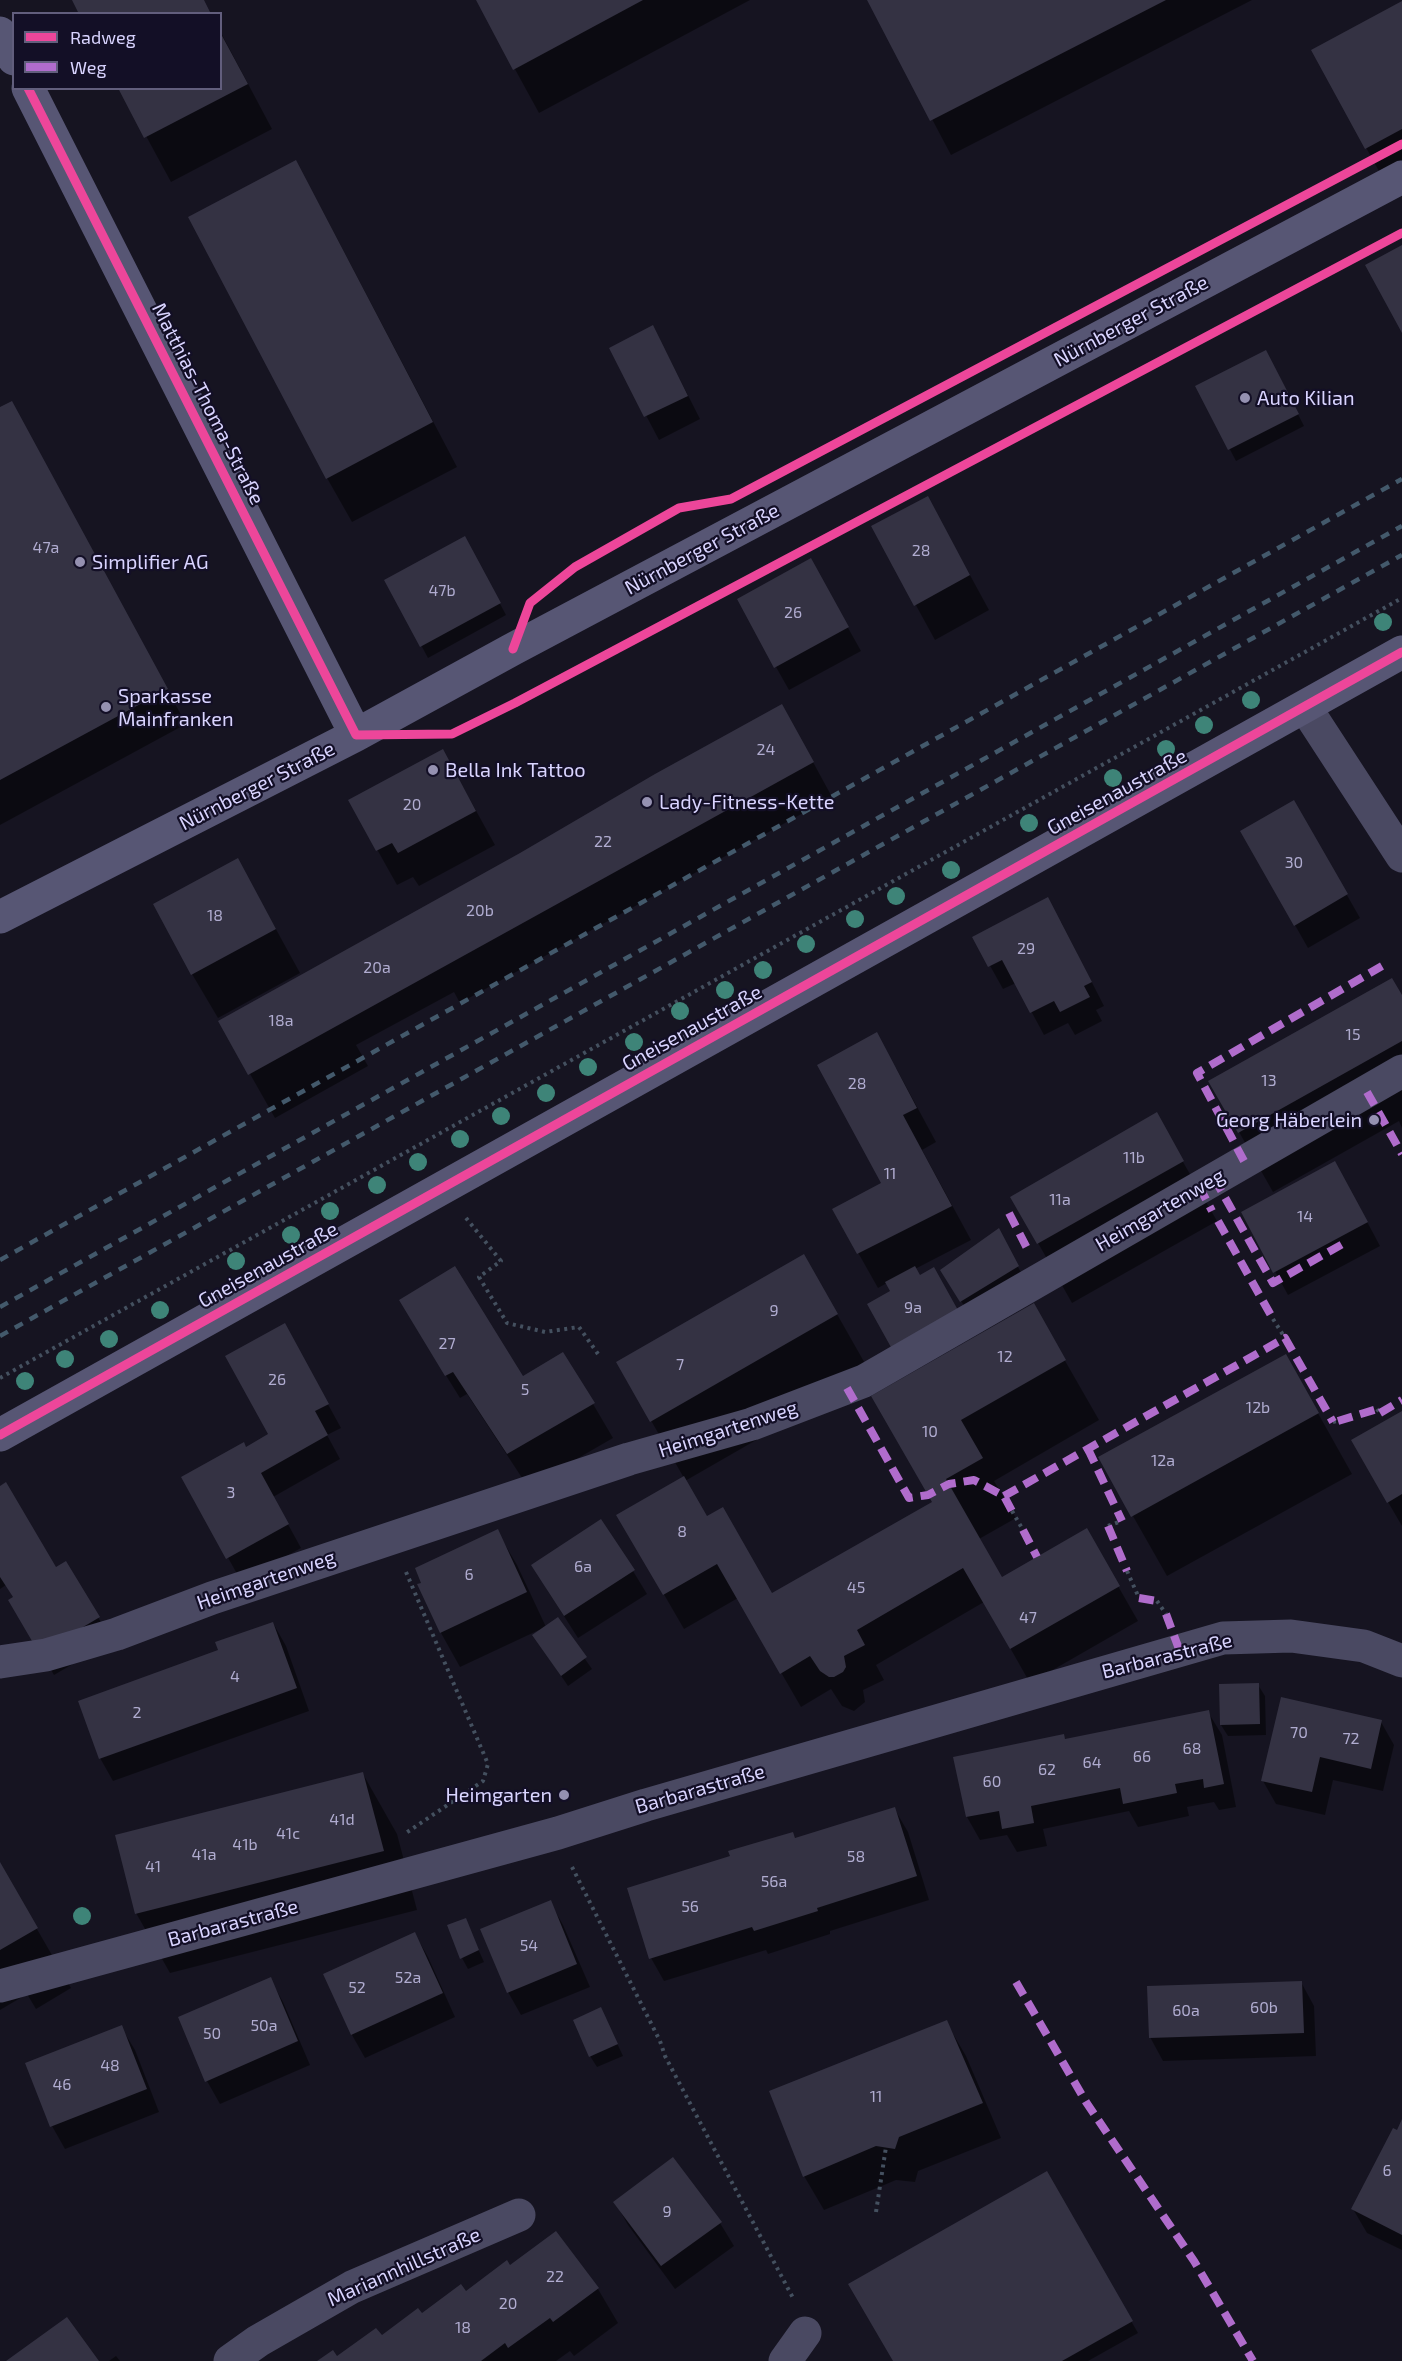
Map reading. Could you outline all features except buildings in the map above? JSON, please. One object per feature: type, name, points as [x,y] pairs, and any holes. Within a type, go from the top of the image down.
[{"type":"street","points":[[0,33],[12,55]]},
{"type":"street","name":"Matthias-Thoma-Straße","points":[[29,90],[356,735]]},
{"type":"street","name":"Nürnberger Straße","points":[[0,917],[356,735],[513,649],[1402,177]]},
{"type":"street","name":"Gneisenaustraße","points":[[0,1435],[1402,652]]},
{"type":"street","points":[[1305,707],[1402,856]]},
{"type":"street","name":"Heimgartenweg","points":[[0,1662],[46,1655],[117,1634],[212,1598],[629,1459],[752,1424],[864,1381],[1402,1071]]},
{"type":"street","name":"Barbarastraße","points":[[0,1986],[558,1833],[657,1801],[1223,1638],[1291,1636],[1364,1646],[1402,1661]]},
{"type":"street","name":"Mariannhillstraße","points":[[230,2361],[258,2341],[352,2287],[519,2215]]},
{"type":"street","points":[[785,2361],[805,2333]]},
{"type":"path","points":[[0,1378],[1402,597]]},
{"type":"path","points":[[447,1186],[465,1217],[501,1261],[479,1277],[507,1323],[545,1332],[579,1327],[598,1354]]},
{"type":"path","points":[[1273,1319],[1285,1338]]},
{"type":"path","points":[[1333,1422],[1338,1421]]},
{"type":"path","points":[[1012,1511],[1023,1530]]},
{"type":"path","points":[[1108,1526],[1122,1521]]},
{"type":"path","points":[[394,1879],[388,1850],[399,1837],[483,1781],[488,1764],[403,1565],[402,1535]]},
{"type":"path","points":[[1127,1571],[1139,1598]]},
{"type":"path","points":[[1157,1601],[1166,1614]]},
{"type":"path","points":[[575,1874],[684,2092],[790,2288],[805,2333]]},
{"type":"path","points":[[876,2212],[886,2147]]},
{"type":"railway","points":[[0,1260],[1402,479]]},
{"type":"railway","points":[[0,1307],[1402,526]]},
{"type":"railway","points":[[0,1336],[1402,555]]},
{"type":"marked path","points":[[1244,1161],[1197,1073],[1382,966]]},
{"type":"marked path","points":[[1367,1092],[1402,1154]]},
{"type":"marked path","points":[[1214,1178],[1273,1283],[1348,1241]]},
{"type":"marked path","points":[[1199,1186],[1212,1211]]},
{"type":"marked path","points":[[1009,1213],[1029,1252]]},
{"type":"marked path","points":[[1218,1221],[1273,1319]]},
{"type":"marked path","points":[[1004,1496],[1285,1338],[1333,1422]]},
{"type":"marked path","points":[[847,1388],[909,1498],[928,1495],[949,1484],[974,1480],[1004,1496],[1012,1511]]},
{"type":"marked path","points":[[1380,1413],[1402,1400]]},
{"type":"marked path","points":[[1338,1421],[1377,1409]]},
{"type":"marked path","points":[[1088,1449],[1122,1521]]},
{"type":"marked path","points":[[1108,1526],[1127,1571]]},
{"type":"marked path","points":[[1023,1530],[1037,1557]]},
{"type":"marked path","points":[[1139,1598],[1157,1601]]},
{"type":"marked path","points":[[1166,1614],[1179,1649]]},
{"type":"marked path","points":[[1016,1982],[1086,2102],[1194,2261],[1253,2361]]},
{"type":"cycle path","points":[[29,90],[356,735],[452,734],[515,703],[1402,233]]},
{"type":"cycle path","points":[[513,649],[530,603],[575,567],[679,508],[731,499],[1402,144]]},
{"type":"cycle path","points":[[0,1435],[1402,652]]},
{"type":"place","name":"Auto Kilian","points":[[1245,398]]},
{"type":"place","name":"Simplifier AG","points":[[80,562]]},
{"type":"place","name":"Sparkasse Mainfranken","points":[[106,707]]},
{"type":"place","name":"Bella Ink Tattoo","points":[[433,770]]},
{"type":"place","name":"Lady-Fitness-Kette","points":[[647,802]]},
{"type":"place","name":"Georg Häberlein","points":[[1374,1120]]},
{"type":"place","name":"Heimgarten","points":[[564,1795]]}]
